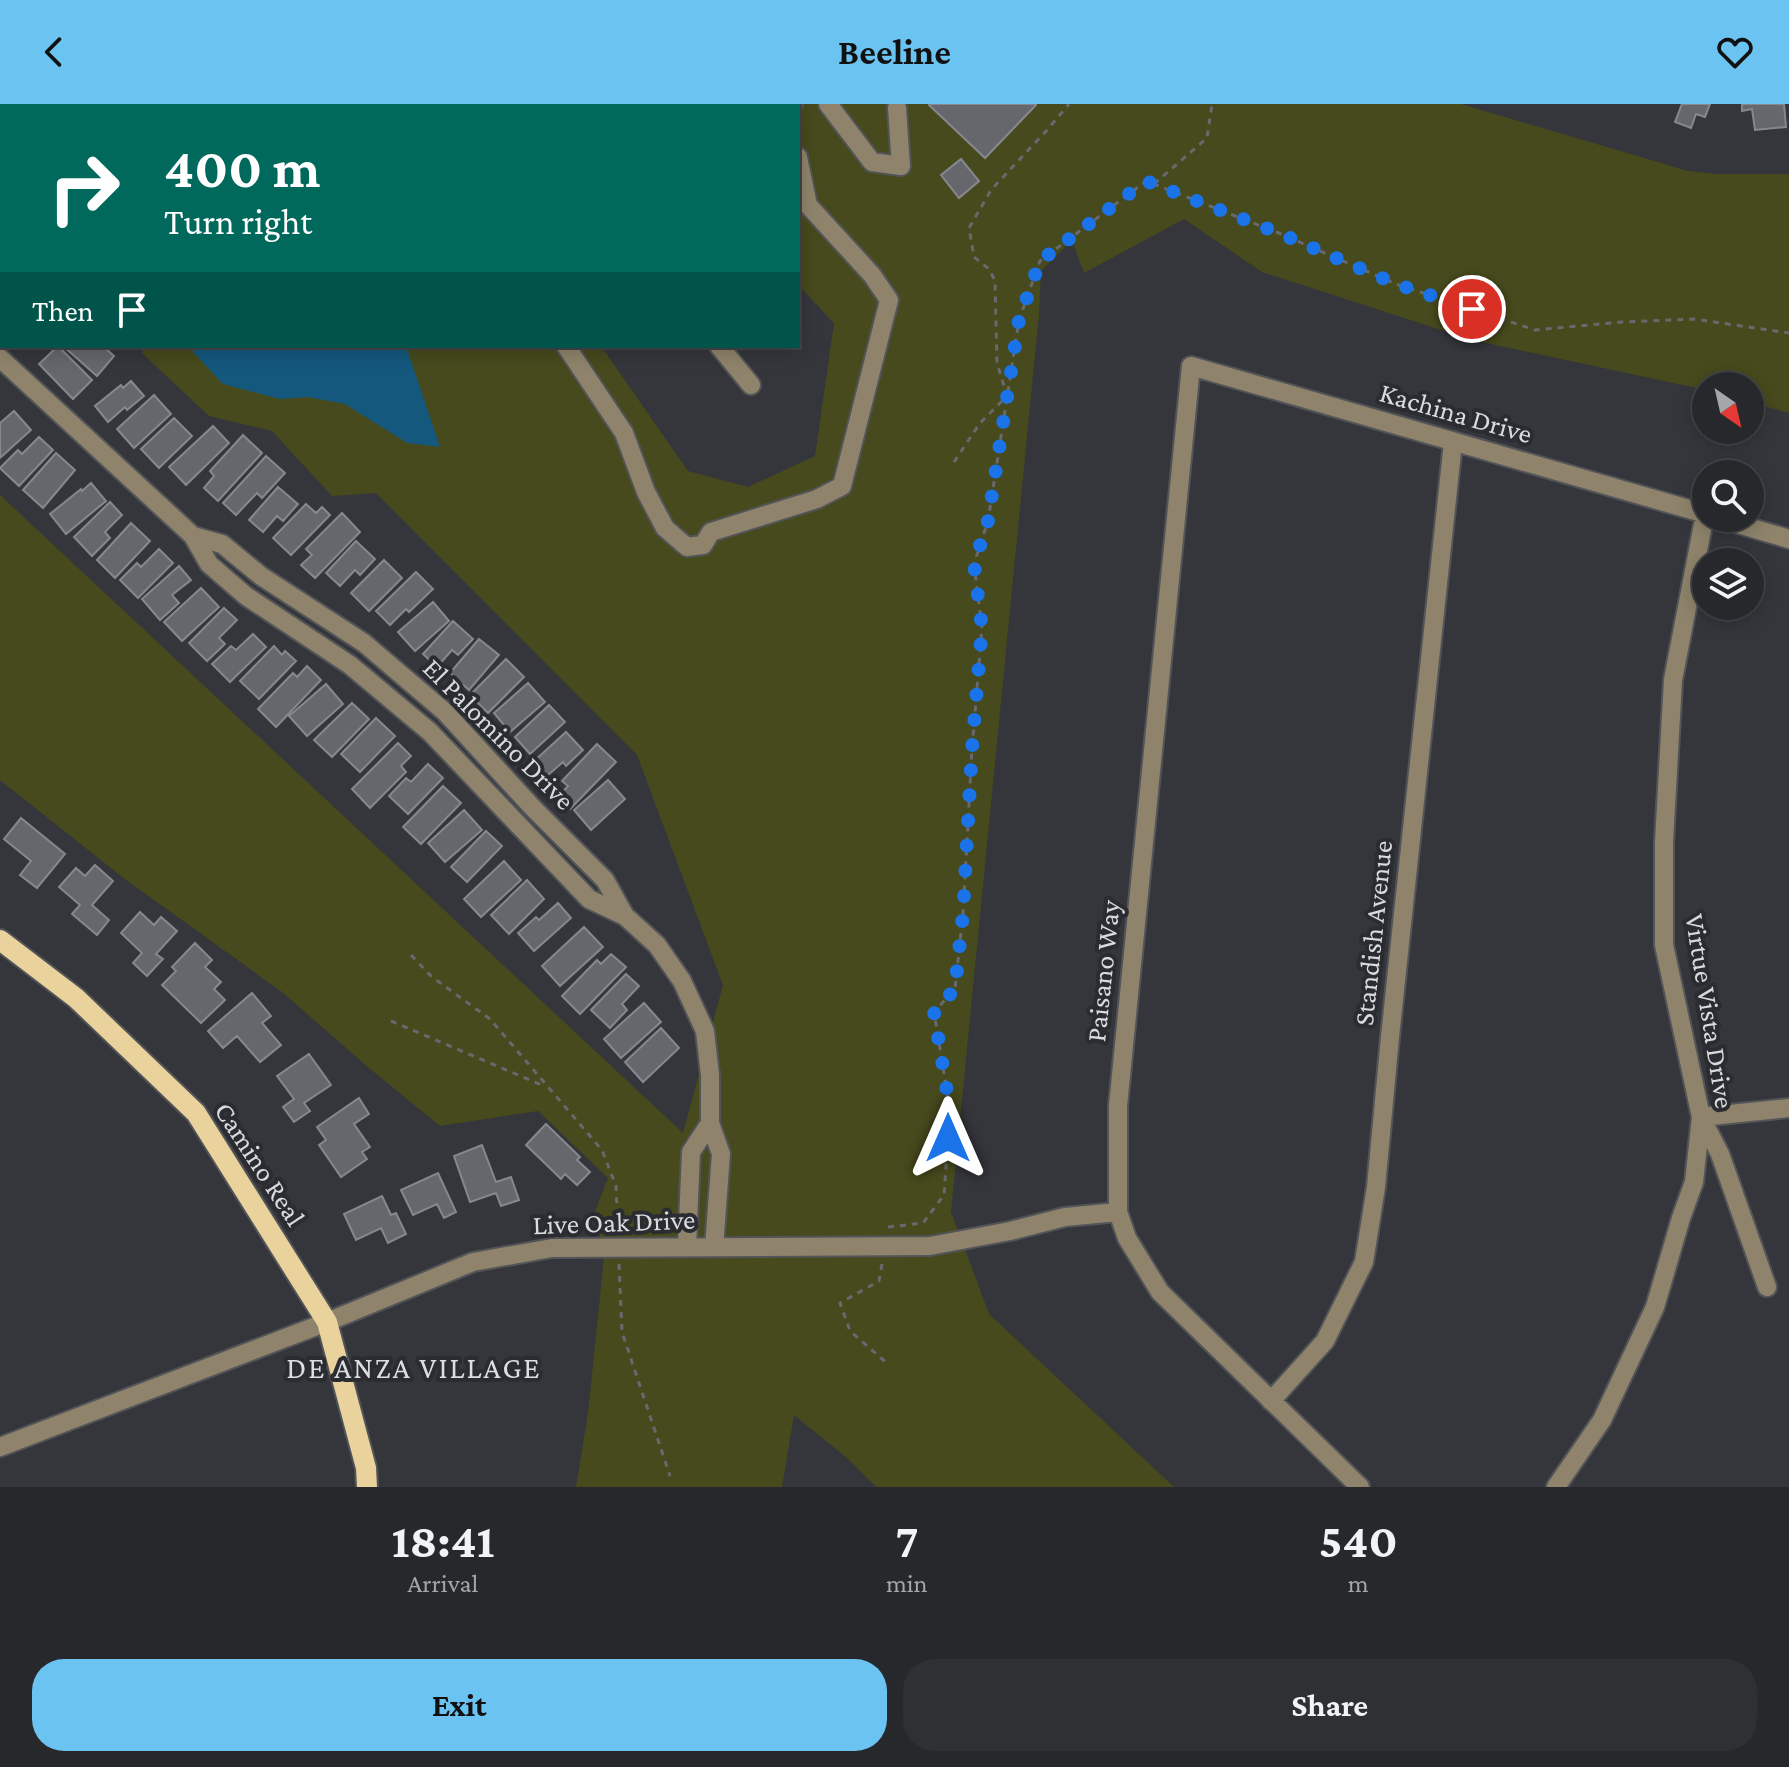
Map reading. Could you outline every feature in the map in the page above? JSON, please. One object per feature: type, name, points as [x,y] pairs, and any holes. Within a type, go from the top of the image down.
[{"type":"main road","name":"Camino Real","points":[[0,940],[76,998],[196,1113],[327,1322],[366,1468],[367,1487]]},
{"type":"street","points":[[828,104],[872,162],[901,166],[897,108]]},
{"type":"street","points":[[567,348],[624,433],[646,492],[665,528],[687,547],[703,545],[711,532],[817,499],[842,486],[889,300],[872,275],[808,205],[800,167]]},
{"type":"street","points":[[721,348],[751,385]]},
{"type":"street","name":"El Palomino Drive","points":[[2,360],[193,536],[209,564],[246,596],[350,665],[430,732],[589,899],[625,916],[657,945],[682,981],[705,1031],[710,1075],[710,1123],[721,1154],[714,1247]]},
{"type":"street","name":"Kachina Drive","points":[[1191,366],[1692,510]]},
{"type":"street","name":"Paisano Way","points":[[1191,366],[1118,1106],[1118,1212],[1127,1238],[1160,1292],[1360,1487]]},
{"type":"street","name":"Standish Avenue","points":[[1271,1401],[1325,1341],[1364,1262],[1376,1187],[1453,442]]},
{"type":"street","name":"Virtue Vista Drive","points":[[1556,1487],[1602,1420],[1655,1307],[1694,1182],[1701,1117],[1664,945],[1664,842],[1673,680],[1702,532]]},
{"type":"street","points":[[1764,532],[1789,539]]},
{"type":"street","name":"El Palomino Drive","points":[[193,536],[222,544],[261,576],[364,643],[445,712],[533,808],[605,880],[625,916]]},
{"type":"street","points":[[1767,1287],[1720,1154],[1701,1117],[1789,1108]]},
{"type":"street","name":"El Palomino Drive","points":[[687,1247],[691,1152],[710,1123]]},
{"type":"street","points":[[690,1168],[719,1169]]},
{"type":"street","name":"Live Oak Drive","points":[[0,1447],[327,1322],[473,1262],[552,1248],[930,1246],[1065,1217],[1118,1212]]},
{"type":"path","points":[[1007,396],[997,363],[995,281],[989,269],[974,257],[969,228],[991,190],[1069,104]]},
{"type":"path","points":[[1154,185],[1207,138],[1212,104]]},
{"type":"path","points":[[889,1365],[850,1331],[840,1303],[879,1281],[886,1246],[881,1228],[923,1223],[944,1195],[950,1110],[934,1012],[955,989],[963,914],[982,628],[974,564],[988,521],[1019,320],[1040,261],[1146,181],[1281,234],[1396,284],[1535,330],[1694,319],[1789,333]]},
{"type":"path","points":[[954,462],[980,423],[1007,396]]},
{"type":"path","points":[[411,955],[432,977],[490,1019],[602,1150],[616,1186],[622,1332],[670,1476]]},
{"type":"path","points":[[391,1021],[548,1087]]},
{"type":"green space","points":[[800,104],[1461,104],[1688,171],[1789,174],[1789,413],[1764,406],[1764,372],[1692,372],[1692,387],[1472,340],[1262,272],[1184,219],[1084,273],[1072,240],[1041,271],[951,1212],[989,1314],[1174,1487],[876,1487],[848,1459],[794,1415],[782,1487],[576,1487],[588,1413],[604,1257],[594,1214],[608,1178],[538,1111],[440,1126],[282,992],[126,880],[0,780],[0,495],[683,1133],[723,985],[637,755],[376,493],[332,496],[272,431],[209,416],[142,353],[144,348],[602,348],[688,471],[748,487],[815,456],[834,323],[800,287]]},
{"type":"water","points":[[193,348],[407,348],[440,447],[407,443],[345,404],[308,397],[280,399],[223,384],[193,352]]},
{"type":"building","points":[[930,104],[1035,104],[1036,105],[985,158]]},
{"type":"building","points":[[1682,104],[1710,104],[1705,117],[1696,114],[1691,128],[1675,122]]},
{"type":"building","points":[[1742,104],[1784,104],[1786,127],[1755,130],[1752,109],[1742,111]]},
{"type":"building","points":[[961,159],[979,181],[959,198],[941,175]]},
{"type":"building","points":[[56,348],[60,348],[92,380],[73,399],[39,364]]},
{"type":"building","points":[[65,348],[105,348],[114,356],[97,376]]},
{"type":"building","points":[[131,381],[144,396],[108,422],[95,406],[121,385],[123,388]]},
{"type":"building","points":[[154,395],[171,414],[134,448],[117,429]]},
{"type":"building","points":[[14,411],[31,430],[0,458],[0,423]]},
{"type":"building","points":[[174,418],[192,436],[159,468],[141,449]]},
{"type":"building","points":[[213,426],[229,443],[186,485],[169,467]]},
{"type":"building","points":[[243,435],[262,453],[218,501],[204,488],[214,476],[210,471]]},
{"type":"building","points":[[39,437],[53,450],[19,486],[0,468],[18,450],[22,454]]},
{"type":"building","points":[[56,453],[75,470],[43,508],[23,490]]},
{"type":"building","points":[[266,456],[285,473],[262,498],[257,493],[236,515],[223,503]]},
{"type":"building","points":[[91,483],[106,501],[66,534],[50,514]]},
{"type":"building","points":[[278,487],[298,504],[283,521],[277,516],[263,532],[249,520]]},
{"type":"building","points":[[110,502],[122,515],[105,532],[110,538],[92,556],[74,537]]},
{"type":"building","points":[[306,504],[316,513],[322,507],[330,515],[291,555],[273,538]]},
{"type":"building","points":[[342,513],[360,532],[315,578],[301,565],[312,555],[306,549]]},
{"type":"building","points":[[131,523],[150,541],[115,578],[97,560]]},
{"type":"building","points":[[356,541],[375,559],[360,575],[355,570],[340,586],[326,573]]},
{"type":"building","points":[[159,549],[173,563],[138,598],[120,580],[137,563],[141,567]]},
{"type":"building","points":[[384,560],[402,578],[369,611],[351,593]]},
{"type":"building","points":[[179,566],[191,580],[172,595],[179,603],[160,620],[142,599]]},
{"type":"building","points":[[416,572],[433,589],[390,625],[376,611]]},
{"type":"building","points":[[201,588],[219,607],[182,641],[164,622]]},
{"type":"building","points":[[433,602],[449,621],[415,651],[398,632]]},
{"type":"building","points":[[224,608],[237,620],[219,638],[225,644],[207,661],[189,643]]},
{"type":"building","points":[[453,621],[473,639],[458,655],[452,650],[437,667],[423,654]]},
{"type":"building","points":[[253,634],[266,647],[230,682],[212,664],[231,646],[236,650]]},
{"type":"building","points":[[479,639],[499,655],[469,690],[450,673]]},
{"type":"building","points":[[274,646],[282,655],[285,651],[296,661],[259,699],[240,681]]},
{"type":"building","points":[[506,659],[524,677],[488,713],[470,695]]},
{"type":"building","points":[[307,666],[321,680],[276,727],[258,709],[293,673],[297,677]]},
{"type":"building","points":[[528,683],[545,702],[510,732],[494,713]]},
{"type":"building","points":[[326,684],[343,704],[307,736],[289,716]]},
{"type":"building","points":[[352,703],[369,719],[332,757],[314,740]]},
{"type":"building","points":[[549,705],[565,722],[530,754],[515,737]]},
{"type":"building","points":[[376,718],[395,736],[360,772],[341,754]]},
{"type":"building","points":[[566,732],[583,750],[566,766],[563,762],[547,776],[533,762]]},
{"type":"building","points":[[398,743],[411,756],[401,766],[406,772],[370,808],[352,789]]},
{"type":"building","points":[[597,744],[616,762],[570,809],[558,797],[568,786],[562,781]]},
{"type":"building","points":[[428,764],[443,778],[408,814],[389,796],[406,778],[411,782]]},
{"type":"building","points":[[608,780],[625,799],[591,830],[574,810]]},
{"type":"building","points":[[443,786],[461,803],[421,844],[403,827]]},
{"type":"building","points":[[464,810],[482,830],[445,862],[428,843]]},
{"type":"building","points":[[21,818],[65,854],[37,888],[20,875],[31,861],[4,839]]},
{"type":"building","points":[[486,831],[502,846],[467,882],[451,867]]},
{"type":"building","points":[[504,861],[521,880],[481,917],[464,899]]},
{"type":"building","points":[[95,865],[113,881],[92,905],[109,920],[97,935],[72,914],[80,905],[59,887],[76,868],[85,876]]},
{"type":"building","points":[[527,880],[544,899],[509,934],[491,915]]},
{"type":"building","points":[[558,903],[571,918],[534,951],[518,933]]},
{"type":"building","points":[[140,912],[154,925],[161,917],[177,931],[156,954],[163,959],[147,976],[133,963],[142,953],[121,933]]},
{"type":"building","points":[[584,927],[603,947],[560,986],[542,966]]},
{"type":"building","points":[[195,943],[212,960],[205,967],[221,982],[214,989],[225,1000],[201,1023],[162,985],[176,971],[172,967]]},
{"type":"building","points":[[611,954],[626,967],[580,1014],[562,996],[597,960],[601,964]]},
{"type":"building","points":[[626,974],[639,986],[622,1004],[627,1010],[610,1028],[591,1010]]},
{"type":"building","points":[[252,993],[271,1016],[262,1023],[281,1045],[260,1062],[237,1036],[223,1048],[208,1031]]},
{"type":"building","points":[[644,1003],[661,1022],[621,1058],[604,1039]]},
{"type":"building","points":[[661,1028],[679,1048],[643,1082],[625,1062]]},
{"type":"building","points":[[309,1054],[331,1085],[304,1103],[310,1111],[294,1122],[283,1107],[294,1099],[277,1076]]},
{"type":"building","points":[[359,1098],[369,1114],[354,1124],[370,1147],[362,1152],[367,1159],[341,1177],[319,1145],[326,1140],[317,1127]]},
{"type":"building","points":[[546,1124],[580,1157],[577,1160],[590,1172],[577,1185],[565,1174],[561,1179],[526,1145]]},
{"type":"building","points":[[482,1145],[496,1182],[511,1177],[519,1200],[501,1206],[496,1193],[470,1202],[454,1156]]},
{"type":"building","points":[[438,1173],[456,1212],[444,1218],[437,1204],[413,1215],[401,1190]]},
{"type":"building","points":[[382,1196],[391,1215],[396,1213],[406,1234],[388,1243],[381,1228],[356,1240],[344,1214]]},
{"type":"district","name":"DE ANZA VILLAGE","points":[[414,1367]]},
{"type":"route","points":[[948,1138],[950,1110],[934,1012],[955,989],[963,914],[982,628],[974,564],[988,521],[1019,320],[1040,261],[1146,181],[1281,234],[1396,284],[1472,309]]}]
